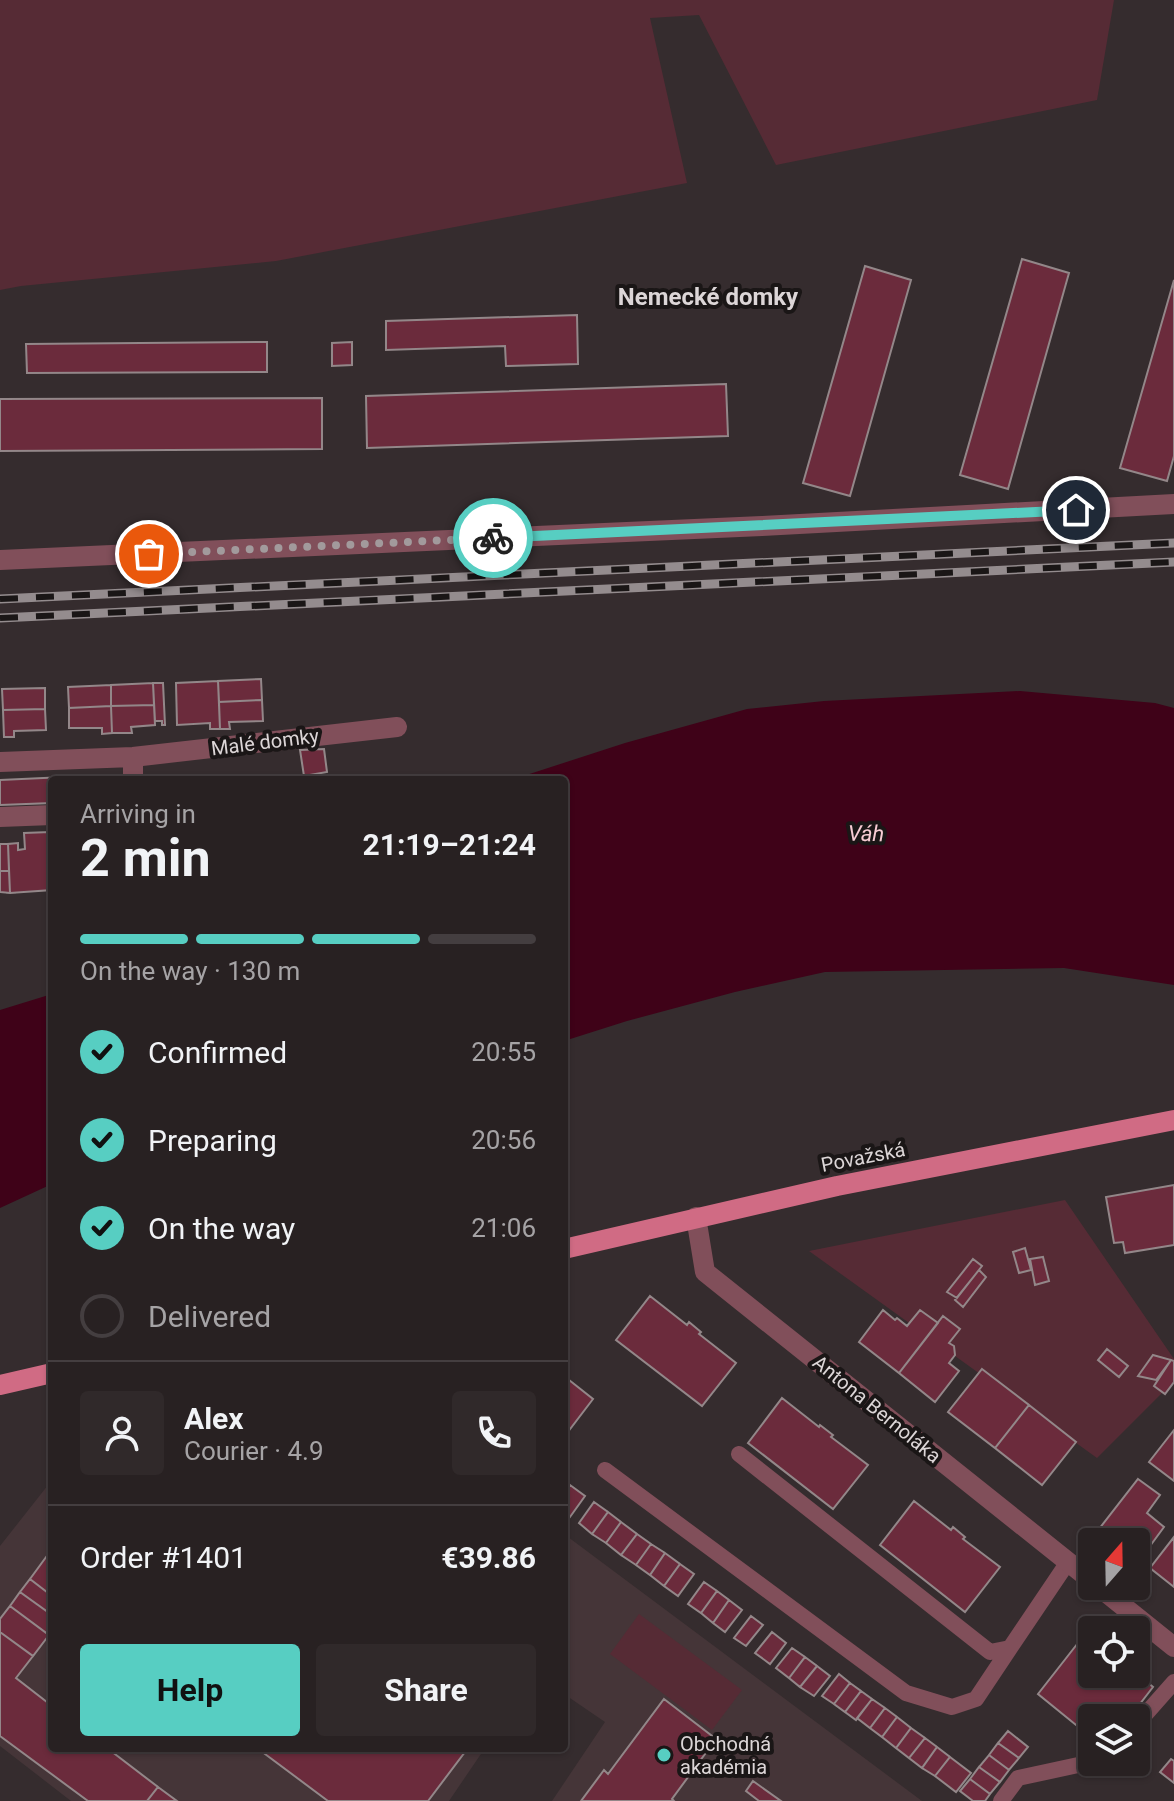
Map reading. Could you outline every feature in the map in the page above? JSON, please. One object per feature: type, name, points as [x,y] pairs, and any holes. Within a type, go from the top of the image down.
[{"type":"main road","name":"Považská","points":[[568,1248],[837,1186],[1174,1120]]},
{"type":"main road","points":[[0,1385],[48,1374]]},
{"type":"street","points":[[0,560],[747,527],[1174,504]]},
{"type":"street","name":"Malé domky","points":[[0,762],[133,757],[397,727]]},
{"type":"street","points":[[133,757],[133,776]]},
{"type":"street","points":[[0,817],[48,815]]},
{"type":"street","name":"Antona Bernoláka","points":[[696,1217],[705,1272],[1078,1570]]},
{"type":"street","points":[[1115,1600],[1174,1647]]},
{"type":"lane","points":[[739,1454],[990,1652],[1010,1648]]},
{"type":"lane","points":[[605,1470],[906,1693],[952,1707],[976,1699],[1068,1562]]},
{"type":"lane","points":[[1150,1709],[1174,1682]]},
{"type":"lane","points":[[1001,1801],[1018,1778],[1078,1765]]},
{"type":"shaded area","points":[[0,0],[1114,0],[1097,100],[776,165],[699,15],[650,18],[687,183],[276,261],[0,290]]},
{"type":"shaded area","points":[[1065,1200],[1174,1359],[1174,1381],[1097,1458],[809,1251]]},
{"type":"shaded area","points":[[48,1485],[48,1752],[482,1752],[449,1801],[71,1801],[0,1746],[0,1546]]},
{"type":"shaded area","points":[[568,1537],[922,1801],[552,1801],[605,1722],[568,1697]]},
{"type":"shaded area","points":[[639,1614],[742,1690],[712,1730],[610,1654]]},
{"type":"water","name":"Váh","points":[[1020,691],[1155,703],[1174,708],[1174,985],[1064,968],[825,972],[735,992],[568,1040],[568,776],[523,776],[625,743],[747,709],[824,701]]},
{"type":"water","points":[[48,995],[48,1186],[0,1208],[0,1010]]},
{"type":"building","points":[[1022,259],[1069,273],[1008,489],[960,475]]},
{"type":"building","points":[[865,266],[911,280],[850,496],[803,483]]},
{"type":"building","points":[[1174,280],[1174,456],[1167,481],[1120,468]]},
{"type":"building","points":[[577,315],[578,364],[506,366],[505,346],[386,350],[386,321]]},
{"type":"building","points":[[267,342],[267,372],[27,373],[26,344]]},
{"type":"building","points":[[352,342],[352,365],[332,366],[332,343]]},
{"type":"building","points":[[726,384],[728,436],[367,448],[366,396]]},
{"type":"building","points":[[322,398],[322,449],[0,451],[0,399]]},
{"type":"building","points":[[261,679],[262,700],[219,702],[218,681]]},
{"type":"building","points":[[218,681],[220,729],[210,729],[210,723],[177,725],[176,683]]},
{"type":"building","points":[[153,683],[154,705],[111,706],[111,685]]},
{"type":"building","points":[[153,683],[163,683],[165,725],[162,721],[155,721]]},
{"type":"building","points":[[111,685],[111,706],[69,708],[68,687]]},
{"type":"building","points":[[45,688],[45,709],[3,710],[2,689]]},
{"type":"building","points":[[262,700],[263,721],[229,722],[230,729],[220,729],[219,702]]},
{"type":"building","points":[[154,705],[155,725],[131,727],[132,733],[112,733],[111,706]]},
{"type":"building","points":[[111,706],[112,733],[102,734],[102,728],[69,728],[69,708]]},
{"type":"building","points":[[45,709],[46,730],[14,731],[14,737],[4,737],[3,710]]},
{"type":"building","points":[[324,749],[327,772],[304,776],[300,750]]},
{"type":"building","points":[[48,778],[48,803],[0,805],[0,780]]},
{"type":"building","points":[[48,832],[48,890],[10,893],[8,844],[18,843],[18,850],[25,849],[24,833]]},
{"type":"building","points":[[0,844],[8,844],[9,871],[0,871]]},
{"type":"building","points":[[0,871],[9,871],[10,893],[0,892]]},
{"type":"building","points":[[1174,1185],[1174,1245],[1125,1253],[1123,1242],[1114,1243],[1106,1197]]},
{"type":"building","points":[[1025,1248],[1031,1270],[1019,1273],[1013,1252]]},
{"type":"building","points":[[1043,1257],[1049,1281],[1035,1285],[1030,1259]]},
{"type":"building","points":[[973,1259],[982,1266],[957,1298],[947,1292]]},
{"type":"building","points":[[979,1270],[986,1277],[963,1307],[955,1300]]},
{"type":"building","points":[[650,1296],[687,1325],[689,1322],[701,1332],[699,1334],[736,1363],[702,1406],[616,1340]]},
{"type":"building","points":[[883,1310],[907,1326],[920,1310],[938,1323],[899,1373],[859,1342]]},
{"type":"building","points":[[943,1316],[960,1329],[949,1343],[954,1346],[955,1355],[949,1363],[959,1371],[935,1402],[899,1373]]},
{"type":"building","points":[[1107,1349],[1128,1366],[1119,1377],[1098,1360]]},
{"type":"building","points":[[1153,1355],[1171,1360],[1156,1380],[1138,1376]]},
{"type":"building","points":[[1171,1360],[1174,1361],[1174,1382],[1165,1394],[1154,1386]]},
{"type":"building","points":[[982,1369],[1029,1405],[995,1448],[948,1412]]},
{"type":"building","points":[[568,1379],[593,1399],[568,1432]]},
{"type":"building","points":[[782,1398],[868,1465],[833,1509],[748,1443]]},
{"type":"building","points":[[1029,1405],[1076,1442],[1042,1485],[995,1448]]},
{"type":"building","points":[[1174,1430],[1174,1481],[1149,1462]]},
{"type":"building","points":[[1138,1479],[1160,1495],[1147,1513],[1164,1527],[1150,1546],[1150,1528],[1100,1528]]},
{"type":"building","points":[[570,1485],[585,1496],[570,1517],[568,1516]]},
{"type":"building","points":[[914,1501],[951,1530],[953,1527],[965,1537],[963,1539],[1000,1567],[965,1612],[880,1545]]},
{"type":"building","points":[[594,1502],[608,1512],[592,1534],[579,1523]]},
{"type":"building","points":[[608,1512],[621,1522],[606,1543],[592,1534]]},
{"type":"building","points":[[621,1522],[637,1534],[621,1555],[606,1543]]},
{"type":"building","points":[[637,1534],[651,1544],[636,1565],[621,1555]]},
{"type":"building","points":[[1174,1537],[1174,1587],[1150,1568]]},
{"type":"building","points":[[651,1544],[665,1553],[650,1575],[636,1565]]},
{"type":"building","points":[[665,1553],[680,1564],[664,1586],[650,1575]]},
{"type":"building","points":[[48,1554],[48,1593],[30,1579]]},
{"type":"building","points":[[680,1564],[694,1574],[678,1596],[664,1586]]},
{"type":"building","points":[[30,1579],[48,1593],[48,1612],[20,1592]]},
{"type":"building","points":[[704,1582],[717,1591],[701,1613],[688,1604]]},
{"type":"building","points":[[717,1591],[729,1600],[713,1623],[701,1613]]},
{"type":"building","points":[[20,1592],[48,1612],[48,1634],[10,1606]]},
{"type":"building","points":[[729,1600],[742,1610],[725,1632],[713,1623]]},
{"type":"building","points":[[10,1606],[48,1636],[33,1656],[0,1632],[0,1619]]},
{"type":"building","points":[[751,1616],[763,1625],[746,1646],[734,1638]]},
{"type":"building","points":[[0,1632],[33,1656],[16,1678],[48,1703],[48,1752],[112,1752],[158,1787],[147,1801],[88,1801],[0,1736]]},
{"type":"building","points":[[772,1632],[786,1643],[770,1664],[755,1653]]},
{"type":"building","points":[[1078,1643],[1078,1688],[1150,1688],[1150,1685],[1153,1687],[1140,1704],[1078,1704],[1078,1727],[1038,1694]]},
{"type":"building","points":[[792,1648],[805,1657],[789,1678],[776,1668]]},
{"type":"building","points":[[805,1657],[817,1666],[800,1687],[789,1678]]},
{"type":"building","points":[[817,1666],[830,1676],[814,1696],[800,1687]]},
{"type":"building","points":[[839,1674],[850,1683],[834,1704],[822,1696]]},
{"type":"building","points":[[850,1683],[861,1691],[845,1712],[834,1704]]},
{"type":"building","points":[[861,1691],[872,1699],[856,1720],[845,1712]]},
{"type":"building","name":"Obchodná akadémia","points":[[664,1699],[716,1739],[672,1799],[674,1801],[581,1801],[604,1770],[608,1774]]},
{"type":"building","points":[[872,1699],[885,1708],[870,1728],[857,1718]]},
{"type":"building","points":[[885,1708],[897,1717],[882,1737],[870,1728]]},
{"type":"building","points":[[897,1717],[911,1728],[896,1748],[882,1737]]},
{"type":"building","points":[[911,1728],[925,1738],[909,1758],[896,1748]]},
{"type":"building","points":[[1008,1731],[1028,1747],[1019,1758],[998,1743]]},
{"type":"building","points":[[925,1738],[937,1747],[922,1768],[909,1758]]},
{"type":"building","points":[[998,1743],[1019,1758],[1009,1770],[989,1755]]},
{"type":"building","points":[[937,1747],[950,1757],[935,1776],[922,1768]]},
{"type":"building","points":[[262,1752],[465,1752],[428,1801],[328,1801]]},
{"type":"building","points":[[989,1755],[1009,1770],[1000,1782],[979,1767]]},
{"type":"building","points":[[950,1757],[971,1773],[956,1792],[935,1776]]},
{"type":"building","points":[[1171,1759],[1174,1761],[1174,1783],[1160,1772]]},
{"type":"building","points":[[979,1767],[1000,1782],[990,1794],[970,1779]]},
{"type":"building","points":[[970,1779],[990,1794],[985,1801],[973,1801],[960,1791]]},
{"type":"building","points":[[753,1781],[781,1801],[759,1801],[746,1791]]},
{"type":"building","points":[[158,1787],[177,1801],[147,1801]]},
{"type":"railway","points":[[0,599],[1174,543]]},
{"type":"railway","points":[[0,618],[1174,562]]},
{"type":"way so far","points":[[149,554],[493,538]]},
{"type":"place","name":"Obchodná akadémia","points":[[664,1755]]},
{"type":"district","name":"Nemecké domky","points":[[708,297]]},
{"type":"route","points":[[493,538],[1076,510]]}]
